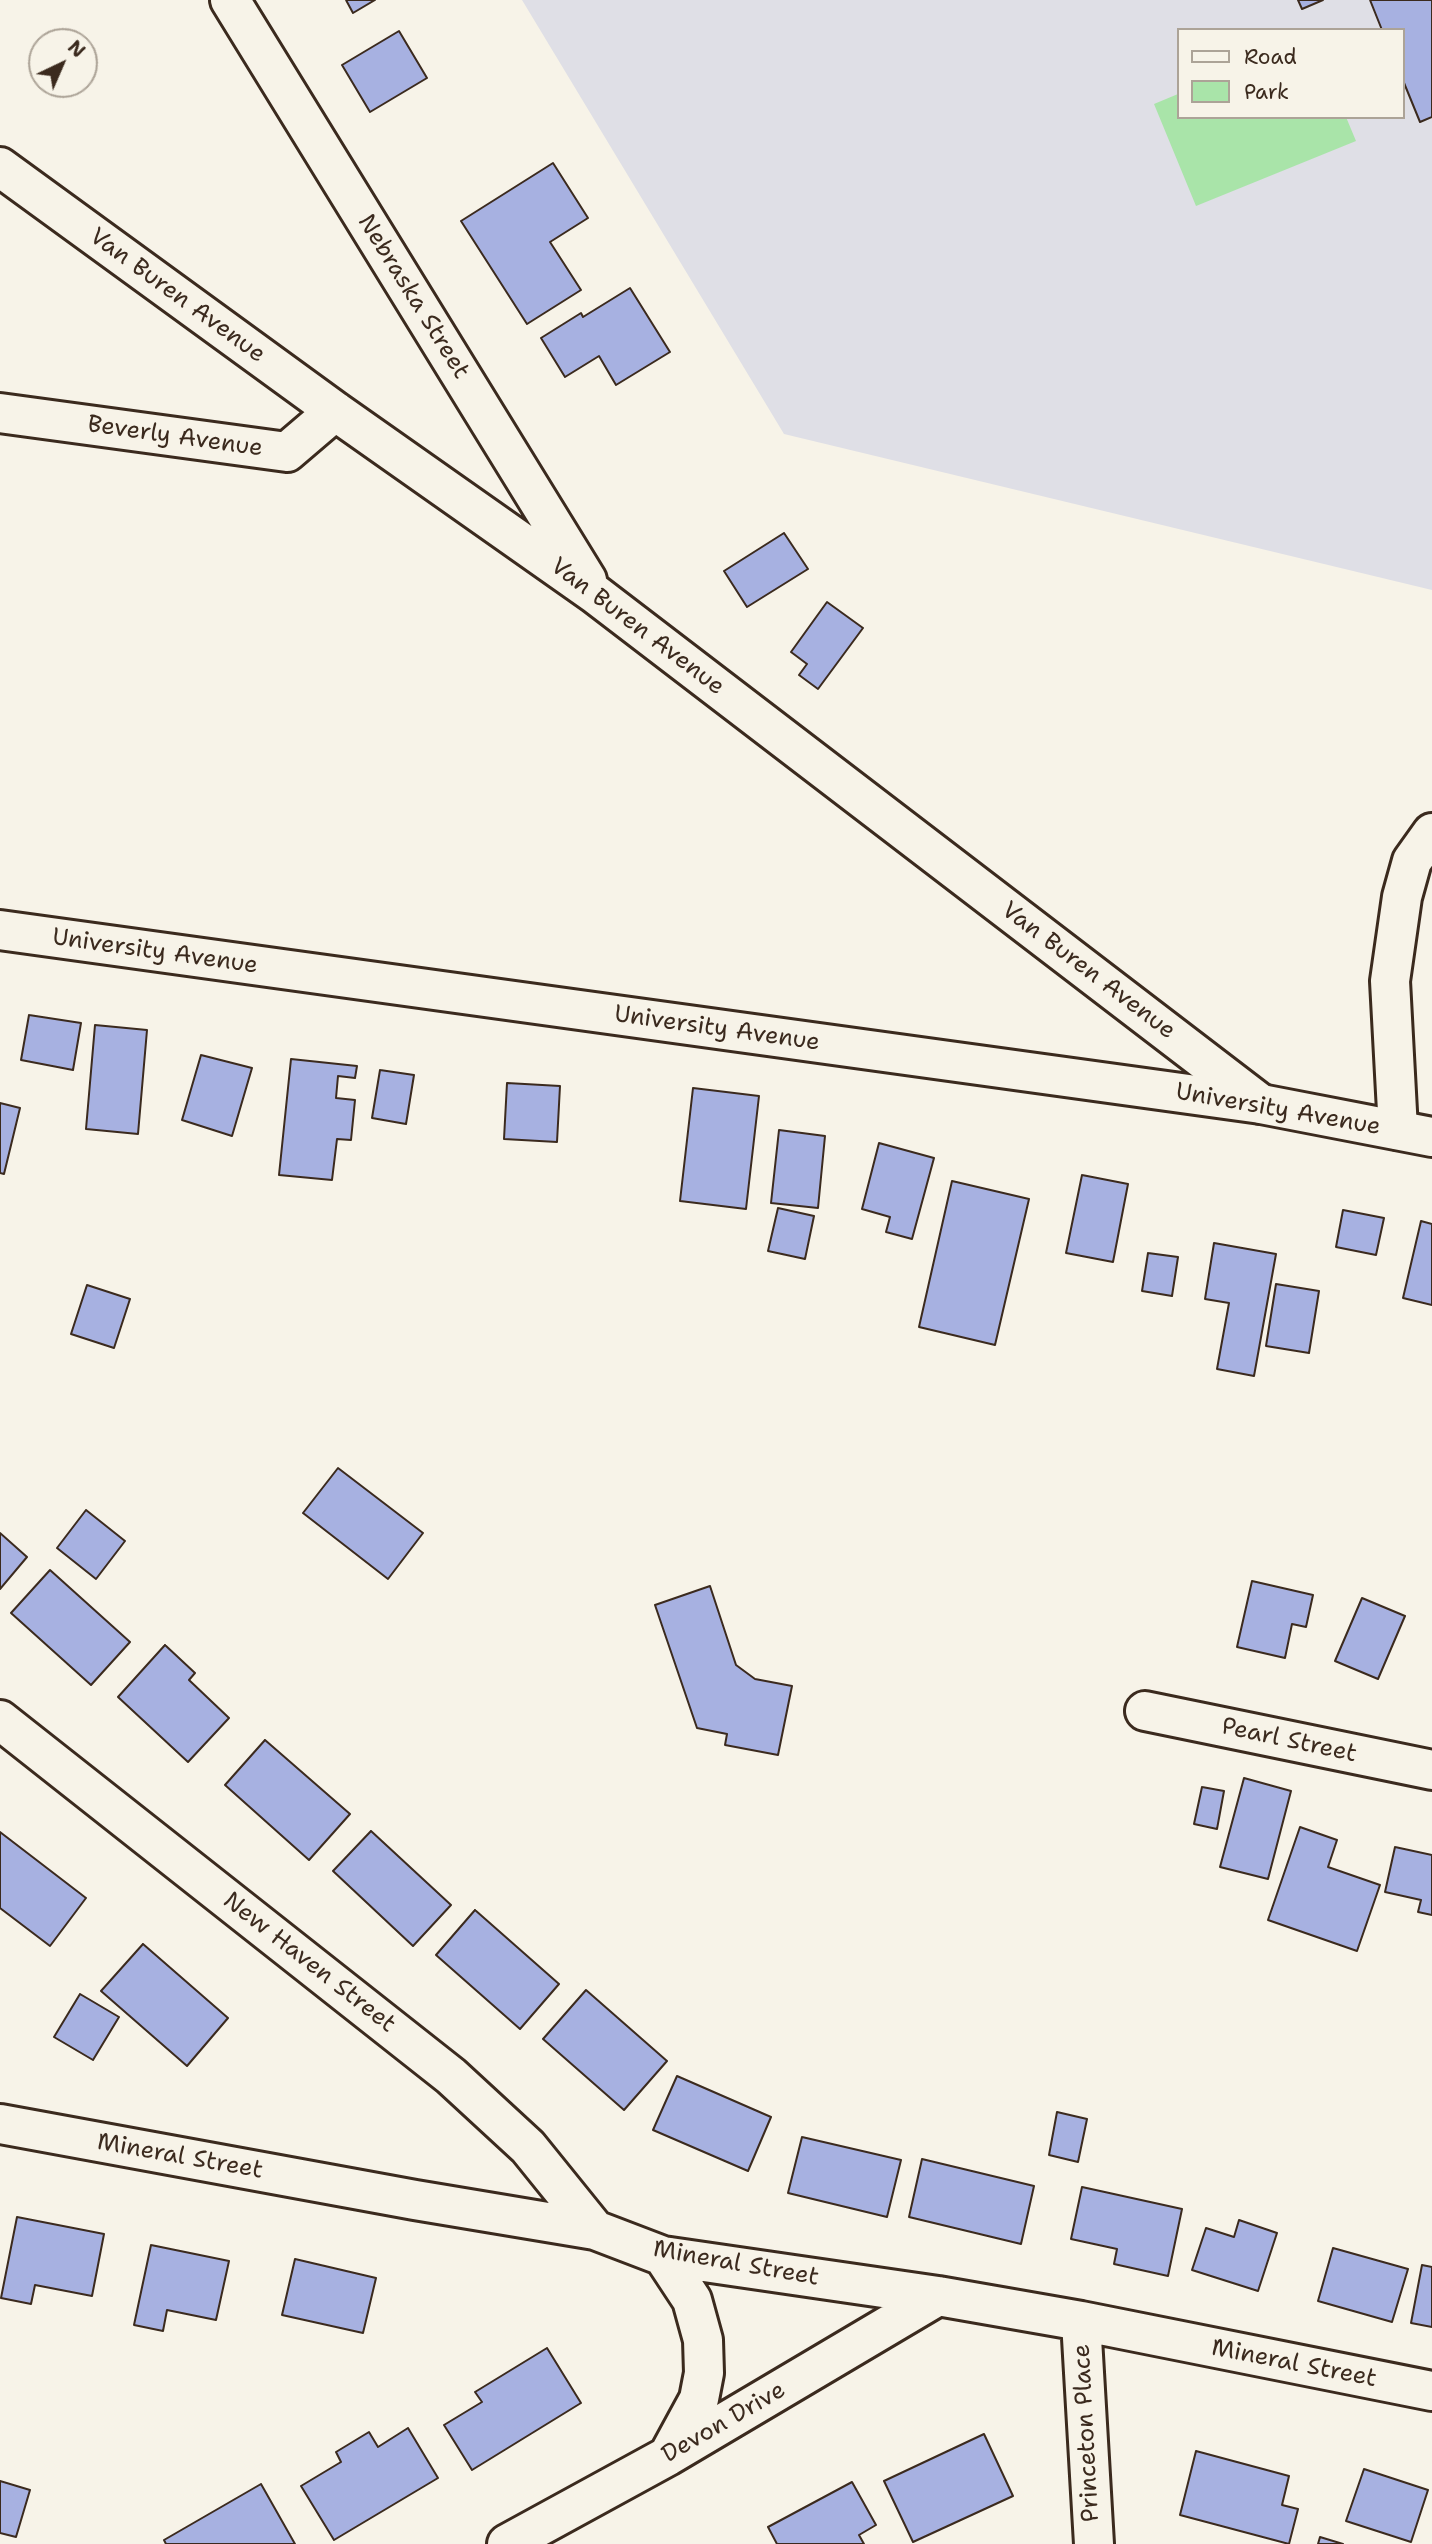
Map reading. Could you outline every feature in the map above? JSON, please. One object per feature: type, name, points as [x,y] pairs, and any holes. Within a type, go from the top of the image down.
[{"type":"street","name":"Nebraska Street","points":[[230,0],[595,594]]},
{"type":"street","name":"Van Buren Avenue","points":[[0,167],[335,411],[595,594],[1261,1104]]},
{"type":"street","name":"Beverly Avenue","points":[[0,413],[287,452],[335,411]]},
{"type":"street","points":[[1415,1134],[1390,981],[1402,897],[1412,861],[1432,833]]},
{"type":"street","name":"University Avenue","points":[[0,930],[1261,1104],[1415,1134]]},
{"type":"street","name":"Pearl Street","points":[[1145,1711],[1432,1770]]},
{"type":"street","name":"New Haven Street","points":[[0,1720],[451,2076],[528,2147],[595,2230]]},
{"type":"street","name":"Mineral Street","points":[[0,2124],[595,2230],[663,2256],[937,2296],[1081,2321],[1432,2391]]},
{"type":"street","points":[[663,2256],[692,2300],[703,2340],[704,2373],[699,2399],[668,2456]]},
{"type":"street","name":"Devon Drive","points":[[507,2544],[668,2456],[937,2296]]},
{"type":"street","name":"Princeton Place","points":[[1081,2321],[1094,2544]]},
{"type":"shaded area","points":[[522,0],[1432,0],[1432,590],[784,434]]},
{"type":"green space","points":[[1176,95],[1176,119],[1347,119],[1356,141],[1196,206],[1154,104]]},
{"type":"building","points":[[346,0],[375,0],[353,13]]},
{"type":"building","points":[[1298,0],[1323,0],[1302,9]]},
{"type":"building","points":[[1370,0],[1432,0],[1432,117],[1420,122],[1404,83],[1404,28],[1381,28]]},
{"type":"building","points":[[399,31],[427,78],[370,112],[342,65]]},
{"type":"building","points":[[553,163],[588,218],[550,242],[581,290],[527,324],[461,221]]},
{"type":"building","points":[[630,288],[670,352],[616,385],[599,356],[565,377],[541,338],[581,313],[583,317]]},
{"type":"building","points":[[784,533],[808,569],[747,607],[724,571]]},
{"type":"building","points":[[827,602],[863,628],[818,689],[799,675],[807,664],[791,652]]},
{"type":"building","points":[[29,1015],[81,1023],[73,1070],[21,1060]]},
{"type":"building","points":[[95,1025],[147,1030],[138,1134],[86,1129]]},
{"type":"building","points":[[201,1055],[252,1068],[232,1136],[182,1120]]},
{"type":"building","points":[[291,1059],[357,1066],[355,1078],[338,1076],[336,1098],[355,1100],[351,1140],[337,1139],[332,1180],[279,1175]]},
{"type":"building","points":[[380,1070],[414,1075],[406,1124],[372,1118]]},
{"type":"building","points":[[507,1083],[560,1086],[557,1142],[504,1139]]},
{"type":"building","points":[[693,1088],[759,1096],[746,1209],[680,1201]]},
{"type":"building","points":[[0,1103],[20,1108],[4,1174],[0,1173]]},
{"type":"building","points":[[779,1130],[825,1136],[818,1208],[771,1203]]},
{"type":"building","points":[[879,1143],[934,1158],[912,1239],[886,1232],[890,1217],[862,1209]]},
{"type":"building","points":[[1082,1175],[1128,1184],[1113,1262],[1066,1253]]},
{"type":"building","points":[[952,1181],[1029,1199],[995,1345],[919,1327]]},
{"type":"building","points":[[778,1208],[814,1216],[805,1259],[768,1251]]},
{"type":"building","points":[[1343,1210],[1384,1218],[1376,1255],[1336,1247]]},
{"type":"building","points":[[1421,1221],[1432,1224],[1432,1305],[1403,1298]]},
{"type":"building","points":[[1214,1243],[1276,1254],[1254,1376],[1217,1369],[1229,1303],[1205,1299]]},
{"type":"building","points":[[1148,1253],[1178,1257],[1172,1296],[1142,1291]]},
{"type":"building","points":[[1276,1284],[1319,1291],[1309,1353],[1266,1346]]},
{"type":"building","points":[[87,1285],[130,1299],[114,1348],[71,1334]]},
{"type":"building","points":[[338,1468],[423,1533],[388,1579],[303,1513]]},
{"type":"building","points":[[86,1510],[125,1541],[96,1579],[57,1548]]},
{"type":"building","points":[[0,1533],[27,1557],[0,1589]]},
{"type":"building","points":[[50,1570],[130,1642],[91,1685],[11,1613]]},
{"type":"building","points":[[1252,1581],[1313,1595],[1306,1627],[1292,1624],[1285,1658],[1237,1647]]},
{"type":"building","points":[[710,1586],[736,1665],[755,1679],[792,1686],[778,1755],[725,1745],[727,1734],[697,1728],[655,1605]]},
{"type":"building","points":[[1362,1598],[1405,1616],[1378,1679],[1335,1661]]},
{"type":"building","points":[[165,1645],[195,1673],[189,1680],[229,1718],[188,1762],[118,1697]]},
{"type":"building","points":[[265,1740],[350,1814],[309,1860],[225,1785]]},
{"type":"building","points":[[1244,1778],[1291,1791],[1268,1879],[1220,1867]]},
{"type":"building","points":[[1202,1787],[1224,1791],[1217,1829],[1194,1824]]},
{"type":"building","points":[[1300,1827],[1337,1840],[1328,1867],[1380,1885],[1357,1951],[1268,1920]]},
{"type":"building","points":[[371,1831],[451,1905],[413,1946],[333,1871]]},
{"type":"building","points":[[0,1832],[86,1898],[50,1946],[0,1908]]},
{"type":"building","points":[[1395,1847],[1432,1855],[1432,1915],[1418,1912],[1421,1900],[1385,1892]]},
{"type":"building","points":[[475,1910],[559,1984],[520,2029],[436,1955]]},
{"type":"building","points":[[143,1944],[228,2018],[187,2066],[101,1991]]},
{"type":"building","points":[[586,1990],[667,2061],[624,2110],[543,2039]]},
{"type":"building","points":[[80,1994],[119,2017],[93,2060],[54,2037]]},
{"type":"building","points":[[677,2076],[771,2117],[748,2171],[653,2130]]},
{"type":"building","points":[[1057,2112],[1087,2119],[1078,2162],[1049,2155]]},
{"type":"building","points":[[802,2137],[901,2160],[887,2217],[788,2193]]},
{"type":"building","points":[[922,2159],[1034,2186],[1021,2244],[909,2217]]},
{"type":"building","points":[[1082,2187],[1182,2209],[1168,2276],[1114,2264],[1117,2249],[1071,2239]]},
{"type":"building","points":[[17,2217],[104,2234],[92,2296],[35,2285],[31,2304],[1,2298]]},
{"type":"building","points":[[1239,2220],[1277,2233],[1258,2291],[1192,2270],[1206,2228],[1234,2237]]},
{"type":"building","points":[[151,2245],[229,2261],[216,2320],[167,2310],[163,2331],[134,2325]]},
{"type":"building","points":[[1333,2248],[1408,2269],[1392,2322],[1318,2301]]},
{"type":"building","points":[[295,2259],[376,2278],[363,2333],[282,2315]]},
{"type":"building","points":[[1422,2265],[1432,2267],[1432,2327],[1411,2323]]},
{"type":"building","points":[[547,2348],[581,2403],[472,2470],[444,2425],[482,2402],[475,2392]]},
{"type":"building","points":[[408,2428],[438,2478],[334,2540],[301,2486],[341,2462],[336,2452],[369,2432],[378,2447]]},
{"type":"building","points":[[984,2434],[1013,2496],[913,2542],[884,2481]]},
{"type":"building","points":[[1196,2451],[1289,2476],[1282,2505],[1298,2509],[1289,2544],[1180,2515]]},
{"type":"building","points":[[1364,2469],[1428,2490],[1411,2542],[1346,2521]]},
{"type":"building","points":[[0,2481],[30,2490],[16,2537],[0,2533]]},
{"type":"building","points":[[852,2482],[876,2525],[859,2535],[864,2544],[777,2544],[768,2527]]},
{"type":"building","points":[[261,2484],[295,2544],[166,2544],[164,2540]]},
{"type":"building","points":[[1320,2537],[1343,2544],[1318,2544]]}]
